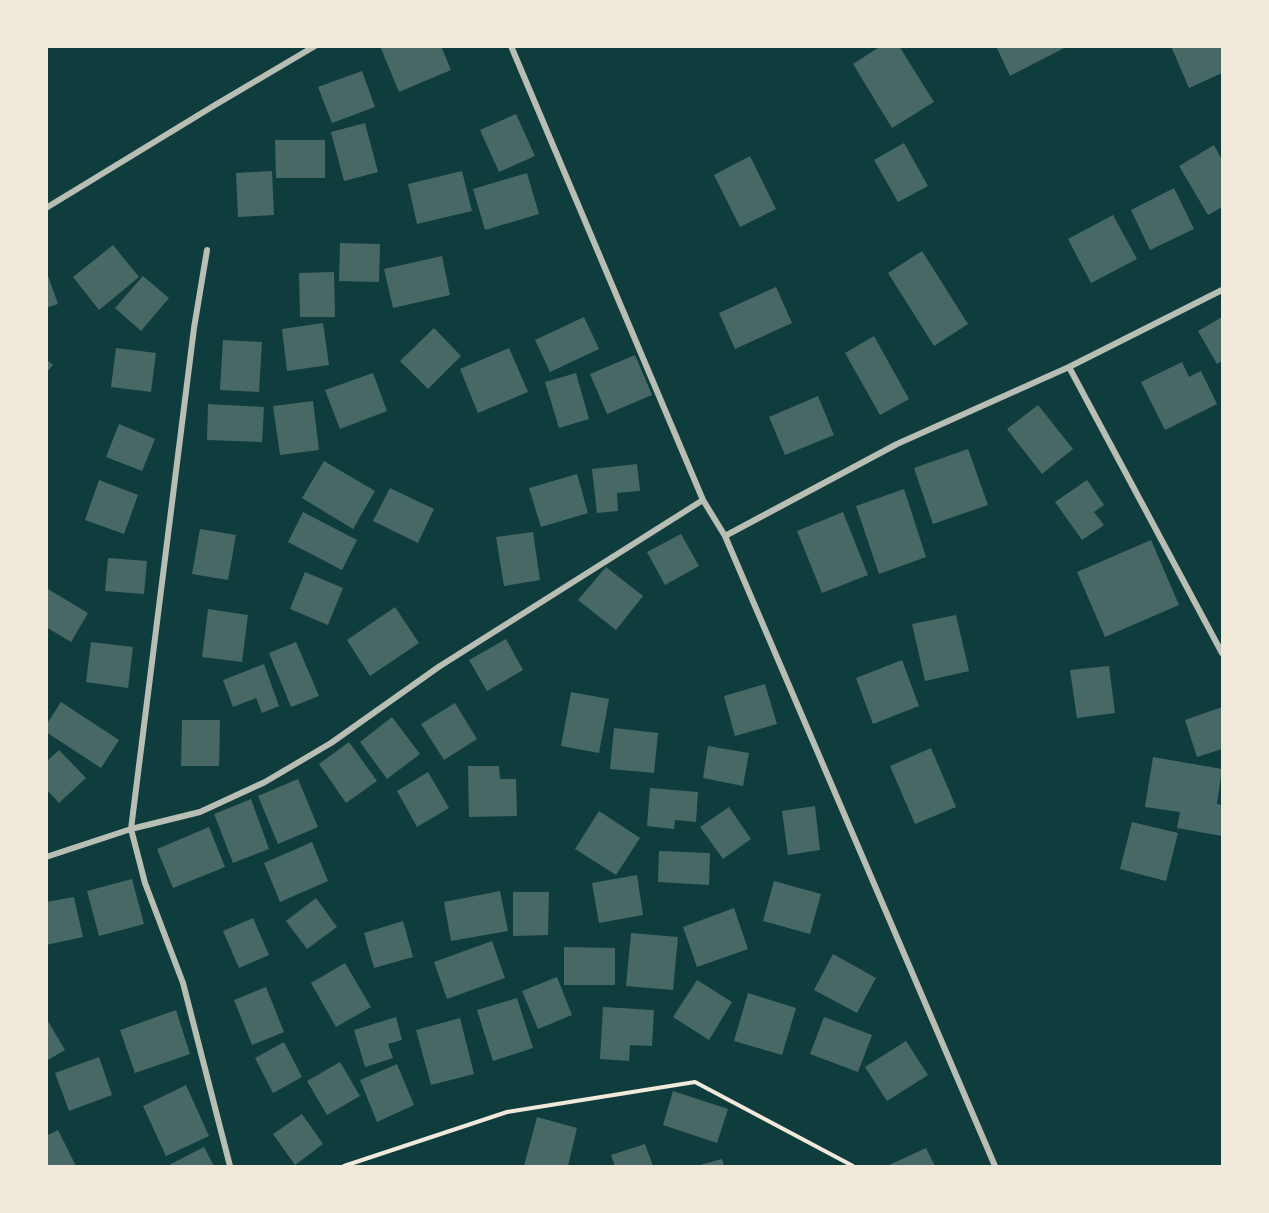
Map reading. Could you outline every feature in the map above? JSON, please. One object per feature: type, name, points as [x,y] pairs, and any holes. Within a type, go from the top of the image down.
[{"type":"street","points":[[46,208],[315,46]]},
{"type":"street","points":[[511,46],[703,500],[725,536],[995,1167]]},
{"type":"street","points":[[207,250],[192,339],[131,829],[145,883],[183,983],[230,1167]]},
{"type":"street","points":[[725,536],[897,444],[1069,367],[1222,290]]},
{"type":"street","points":[[1069,367],[1222,653]]},
{"type":"street","points":[[46,857],[131,829],[200,812],[265,782],[331,743],[440,666],[703,500]]},
{"type":"path","points":[[344,1167],[507,1112],[694,1082],[853,1167]]},
{"type":"building","points":[[380,46],[441,46],[451,70],[399,92]]},
{"type":"building","points":[[881,46],[899,46],[934,102],[892,128],[853,64]]},
{"type":"building","points":[[996,46],[1068,46],[1010,76]]},
{"type":"building","points":[[1171,46],[1222,46],[1222,73],[1189,88]]},
{"type":"building","points":[[362,71],[375,107],[332,123],[318,87]]},
{"type":"building","points":[[516,114],[535,156],[499,172],[480,130]]},
{"type":"building","points":[[365,123],[378,172],[344,181],[331,132]]},
{"type":"building","points":[[275,140],[325,140],[325,178],[276,178]]},
{"type":"building","points":[[904,143],[928,186],[898,202],[874,160]]},
{"type":"building","points":[[1214,145],[1222,160],[1222,207],[1208,215],[1179,166]]},
{"type":"building","points":[[750,156],[776,209],[740,227],[714,175]]},
{"type":"building","points":[[272,171],[274,215],[238,217],[236,173]]},
{"type":"building","points":[[462,171],[472,211],[417,224],[408,184]]},
{"type":"building","points":[[527,173],[539,214],[485,230],[473,189]]},
{"type":"building","points":[[1174,188],[1194,229],[1150,250],[1131,210]]},
{"type":"building","points":[[1113,215],[1137,259],[1091,283],[1068,239]]},
{"type":"building","points":[[340,243],[380,244],[379,282],[339,281]]},
{"type":"building","points":[[113,245],[139,277],[99,310],[73,277]]},
{"type":"building","points":[[922,251],[968,324],[934,346],[888,273]]},
{"type":"building","points":[[442,256],[450,295],[393,308],[384,269]]},
{"type":"building","points":[[46,270],[58,304],[46,308]]},
{"type":"building","points":[[334,272],[335,317],[300,317],[299,273]]},
{"type":"building","points":[[143,276],[169,298],[141,331],[115,308]]},
{"type":"building","points":[[776,287],[792,323],[735,349],[719,313]]},
{"type":"building","points":[[584,317],[599,349],[550,372],[535,340]]},
{"type":"building","points":[[1222,317],[1222,361],[1217,364],[1198,331]]},
{"type":"building","points":[[323,323],[329,365],[287,371],[282,329]]},
{"type":"building","points":[[434,328],[461,356],[428,389],[400,361]]},
{"type":"building","points":[[874,336],[909,399],[880,415],[845,353]]},
{"type":"building","points":[[223,340],[262,342],[259,392],[220,390]]},
{"type":"building","points":[[116,348],[156,353],[151,392],[111,387]]},
{"type":"building","points":[[509,348],[528,392],[478,413],[460,369]]},
{"type":"building","points":[[635,355],[652,395],[607,414],[590,374]]},
{"type":"building","points":[[46,359],[53,365],[46,373]]},
{"type":"building","points":[[1182,362],[1189,377],[1201,371],[1217,404],[1165,430],[1141,382]]},
{"type":"building","points":[[373,373],[387,411],[340,429],[325,390]]},
{"type":"building","points":[[576,373],[589,419],[559,428],[545,382]]},
{"type":"building","points":[[818,396],[834,435],[785,455],[769,417]]},
{"type":"building","points":[[313,401],[319,450],[280,455],[273,406]]},
{"type":"building","points":[[208,404],[264,407],[262,442],[207,440]]},
{"type":"building","points":[[1038,405],[1073,449],[1042,474],[1007,429]]},
{"type":"building","points":[[119,424],[155,439],[142,471],[106,457]]},
{"type":"building","points":[[968,449],[988,505],[933,524],[914,468]]},
{"type":"building","points":[[324,461],[375,491],[353,529],[302,498]]},
{"type":"building","points":[[637,464],[640,491],[617,493],[618,511],[597,513],[592,469]]},
{"type":"building","points":[[577,474],[588,513],[541,527],[529,488]]},
{"type":"building","points":[[99,480],[138,495],[124,534],[85,520]]},
{"type":"building","points":[[1087,480],[1104,505],[1094,512],[1104,525],[1082,540],[1055,502]]},
{"type":"building","points":[[390,488],[434,509],[418,543],[373,521]]},
{"type":"building","points":[[904,489],[926,557],[879,574],[856,506]]},
{"type":"building","points":[[303,512],[357,540],[342,570],[288,542]]},
{"type":"building","points":[[843,512],[868,575],[822,593],[797,531]]},
{"type":"building","points":[[200,529],[236,535],[228,580],[192,574]]},
{"type":"building","points":[[533,532],[540,580],[504,586],[496,537]]},
{"type":"building","points":[[681,534],[699,566],[665,585],[647,552]]},
{"type":"building","points":[[1151,540],[1179,605],[1105,637],[1077,572]]},
{"type":"building","points":[[108,558],[147,561],[144,594],[105,591]]},
{"type":"building","points":[[606,567],[643,596],[616,630],[578,600]]},
{"type":"building","points":[[305,572],[343,588],[328,625],[290,609]]},
{"type":"building","points":[[48,589],[88,613],[71,642],[46,627],[46,591]]},
{"type":"building","points":[[395,607],[419,643],[370,676],[347,640]]},
{"type":"building","points":[[208,609],[248,615],[242,662],[202,657]]},
{"type":"building","points":[[956,615],[969,671],[925,681],[912,624]]},
{"type":"building","points":[[506,639],[523,670],[487,691],[469,660]]},
{"type":"building","points":[[91,642],[133,647],[128,688],[86,682]]},
{"type":"building","points":[[296,642],[319,696],[291,707],[269,653]]},
{"type":"building","points":[[902,660],[919,706],[873,724],[856,678]]},
{"type":"building","points":[[264,664],[279,706],[262,713],[256,698],[233,707],[223,680]]},
{"type":"building","points":[[1109,666],[1115,713],[1077,718],[1070,670]]},
{"type":"building","points":[[765,684],[777,724],[735,736],[724,696]]},
{"type":"building","points":[[571,692],[609,699],[599,753],[561,746]]},
{"type":"building","points":[[61,702],[119,740],[101,768],[46,732],[46,725]]},
{"type":"building","points":[[455,703],[477,739],[444,760],[421,724]]},
{"type":"building","points":[[1222,707],[1222,749],[1197,757],[1185,720]]},
{"type":"building","points":[[392,717],[420,754],[387,779],[360,742]]},
{"type":"building","points":[[182,720],[220,720],[219,766],[181,766]]},
{"type":"building","points":[[614,728],[658,733],[654,773],[610,769]]},
{"type":"building","points":[[349,742],[377,781],[346,803],[319,764]]},
{"type":"building","points":[[708,746],[749,753],[743,786],[703,778]]},
{"type":"building","points":[[931,748],[956,807],[915,824],[890,766]]},
{"type":"building","points":[[59,750],[86,778],[59,803],[46,789],[46,762]]},
{"type":"building","points":[[1153,757],[1222,769],[1217,804],[1222,805],[1222,836],[1177,828],[1180,812],[1145,807]]},
{"type":"building","points":[[468,766],[499,766],[500,779],[516,779],[517,816],[469,817]]},
{"type":"building","points":[[428,772],[449,808],[417,827],[397,791]]},
{"type":"building","points":[[298,779],[318,827],[278,844],[258,796]]},
{"type":"building","points":[[650,788],[698,792],[696,822],[675,820],[674,829],[647,826]]},
{"type":"building","points":[[251,799],[269,849],[233,863],[214,814]]},
{"type":"building","points":[[815,806],[820,850],[788,855],[782,811]]},
{"type":"building","points":[[729,807],[751,839],[723,859],[700,827]]},
{"type":"building","points":[[599,811],[640,838],[616,875],[575,849]]},
{"type":"building","points":[[1132,822],[1178,833],[1166,881],[1120,869]]},
{"type":"building","points":[[209,827],[225,867],[173,888],[157,849]]},
{"type":"building","points":[[312,842],[328,881],[280,902],[264,863]]},
{"type":"building","points":[[659,851],[710,853],[709,885],[658,882]]},
{"type":"building","points":[[637,875],[643,915],[599,923],[592,883]]},
{"type":"building","points":[[132,879],[144,924],[99,936],[87,891]]},
{"type":"building","points":[[774,881],[821,894],[810,934],[763,921]]},
{"type":"building","points":[[500,891],[508,931],[451,941],[444,902]]},
{"type":"building","points":[[513,892],[549,892],[548,935],[513,936]]},
{"type":"building","points":[[74,897],[83,937],[46,945],[46,902]]},
{"type":"building","points":[[316,898],[337,927],[307,949],[286,921]]},
{"type":"building","points":[[734,908],[748,949],[697,967],[683,927]]},
{"type":"building","points":[[253,918],[269,955],[239,968],[223,931]]},
{"type":"building","points":[[403,921],[413,957],[374,968],[364,933]]},
{"type":"building","points":[[631,933],[678,937],[673,990],[626,986]]},
{"type":"building","points":[[492,941],[505,978],[447,999],[434,962]]},
{"type":"building","points":[[564,947],[615,948],[615,985],[564,985]]},
{"type":"building","points":[[833,954],[876,978],[857,1013],[814,990]]},
{"type":"building","points":[[345,963],[371,1007],[336,1027],[311,983]]},
{"type":"building","points":[[557,977],[572,1015],[538,1029],[522,991]]},
{"type":"building","points":[[697,980],[732,1002],[709,1040],[673,1017]]},
{"type":"building","points":[[266,987],[284,1032],[252,1045],[234,1000]]},
{"type":"building","points":[[748,993],[796,1008],[782,1055],[734,1041]]},
{"type":"building","points":[[517,998],[533,1048],[493,1061],[477,1010]]},
{"type":"building","points":[[603,1007],[654,1010],[652,1046],[630,1045],[629,1061],[600,1059]]},
{"type":"building","points":[[176,1010],[190,1054],[135,1073],[120,1030]]},
{"type":"building","points":[[396,1017],[402,1040],[388,1044],[393,1058],[365,1067],[354,1030]]},
{"type":"building","points":[[824,1017],[872,1035],[858,1072],[810,1054]]},
{"type":"building","points":[[46,1018],[65,1050],[46,1061]]},
{"type":"building","points":[[460,1018],[474,1074],[431,1085],[416,1030]]},
{"type":"building","points":[[906,1041],[928,1075],[887,1101],[865,1067]]},
{"type":"building","points":[[284,1042],[302,1077],[273,1093],[255,1058]]},
{"type":"building","points":[[99,1057],[112,1095],[69,1111],[55,1073]]},
{"type":"building","points":[[340,1062],[360,1096],[327,1115],[307,1081]]},
{"type":"building","points":[[397,1064],[414,1105],[377,1122],[360,1080]]},
{"type":"building","points":[[186,1085],[209,1136],[166,1156],[143,1106]]},
{"type":"building","points":[[673,1091],[728,1109],[717,1143],[663,1125]]},
{"type":"building","points":[[302,1114],[323,1144],[295,1165],[273,1134]]},
{"type":"building","points":[[537,1117],[577,1128],[568,1166],[524,1166]]},
{"type":"building","points":[[58,1130],[76,1166],[46,1166],[46,1136]]},
{"type":"building","points":[[645,1144],[653,1166],[615,1166],[611,1155]]},
{"type":"building","points":[[204,1147],[214,1166],[167,1166]]},
{"type":"building","points":[[926,1148],[935,1166],[887,1166]]},
{"type":"building","points":[[722,1159],[724,1166],[696,1166]]}]
